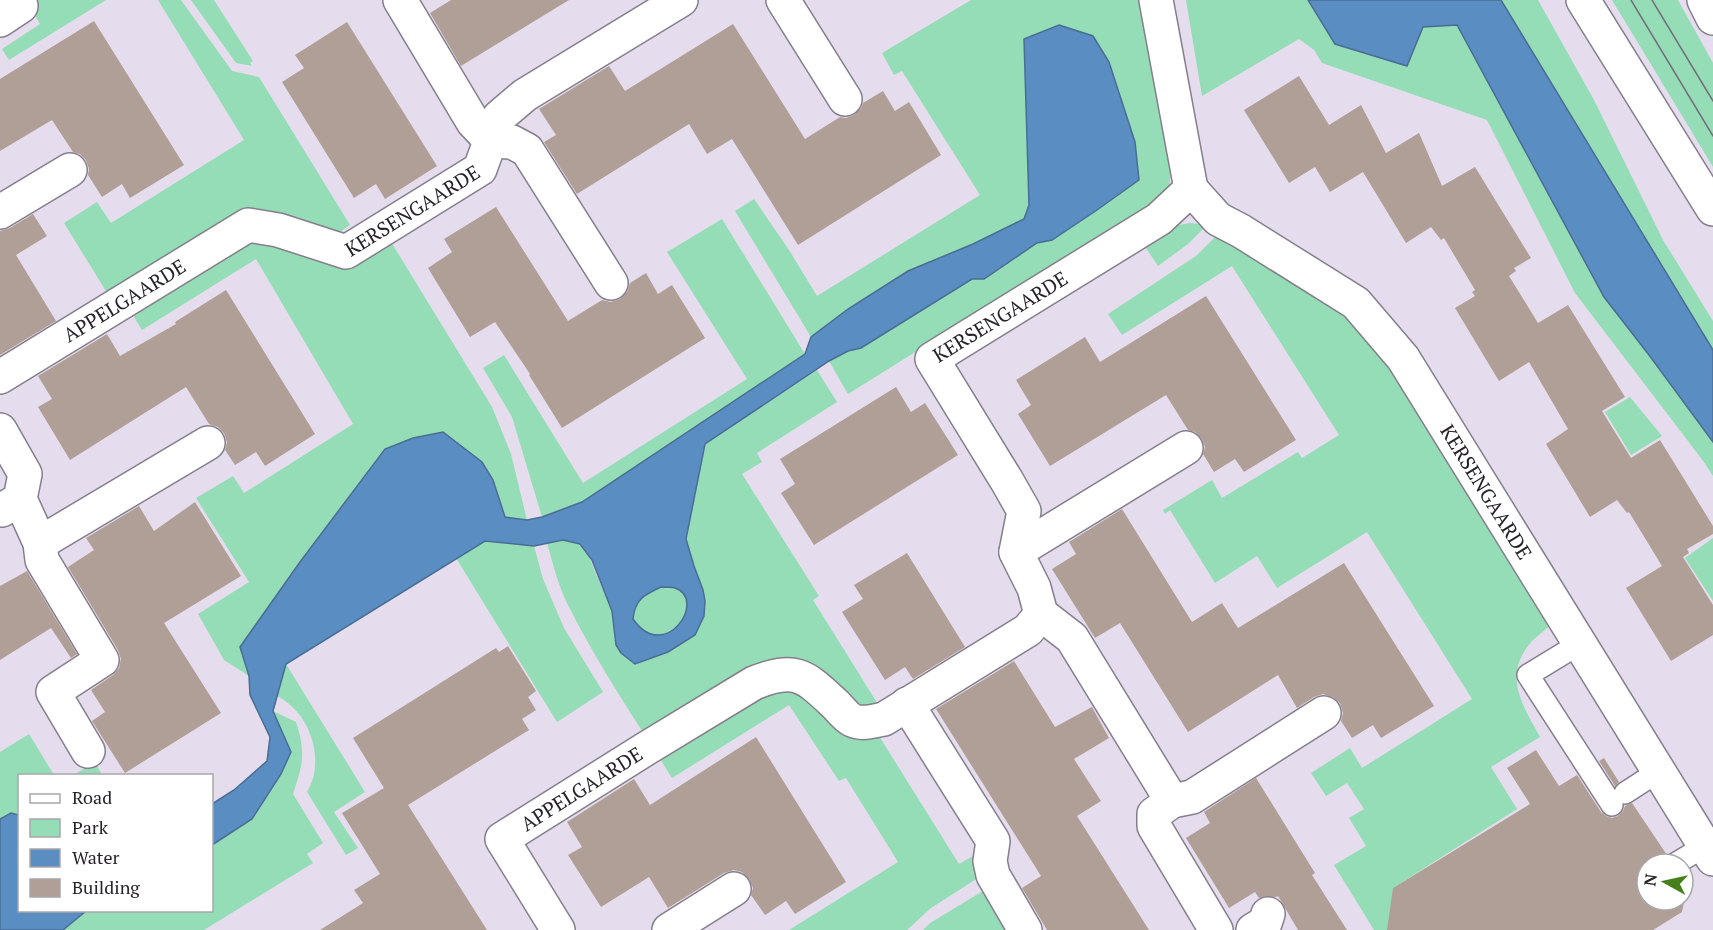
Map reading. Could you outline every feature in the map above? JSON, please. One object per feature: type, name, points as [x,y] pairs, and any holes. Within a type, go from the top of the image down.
[{"type":"street","name":"KERSENGAARDE","points":[[400,0],[473,122],[491,141],[512,142],[527,150],[611,283]]},
{"type":"street","name":"KERSENGAARDE","points":[[248,225],[278,230],[346,252],[480,169],[499,117],[525,95],[681,0]]},
{"type":"street","points":[[783,0],[845,99]]},
{"type":"street","points":[[1156,0],[1191,189]]},
{"type":"street","points":[[1583,0],[1713,209]]},
{"type":"street","points":[[1704,0],[1713,18]]},
{"type":"street","points":[[0,212],[70,170]]},
{"type":"street","name":"KERSENGAARDE","points":[[1016,552],[1024,511],[932,359],[1159,219],[1191,189],[1218,219],[1356,303],[1403,358],[1709,853]]},
{"type":"street","name":"APPELGAARDE","points":[[0,377],[248,225]]},
{"type":"street","points":[[0,430],[25,474],[10,505],[40,543],[42,560],[102,660],[53,692],[88,751]]},
{"type":"street","points":[[40,543],[208,443]]},
{"type":"street","points":[[1172,801],[1072,638],[1041,614],[1034,588],[1016,552],[1186,448]]},
{"type":"street","points":[[1025,930],[993,875],[990,861],[993,841],[907,704],[1028,630],[1041,614]]},
{"type":"street","name":"APPELGAARDE","points":[[558,930],[502,839],[754,683],[769,677],[793,675],[805,678],[852,720],[868,723],[884,719],[907,704]]},
{"type":"street","points":[[1216,930],[1154,826],[1154,814],[1172,801],[1192,797],[1324,713]]},
{"type":"street","points":[[669,930],[734,889]]},
{"type":"lane","points":[[1579,644],[1528,675],[1619,799],[1659,771]]},
{"type":"green space","points":[[26,0],[106,0],[9,60],[2,49],[40,24]]},
{"type":"green space","points":[[158,0],[181,0],[232,71],[259,77],[350,225],[334,236],[289,220],[109,296],[64,223],[97,202],[111,223],[244,140]]},
{"type":"green space","points":[[191,0],[214,0],[253,61],[250,63],[252,66],[236,63]]},
{"type":"green space","points":[[971,0],[1138,0],[1172,159],[1169,189],[1156,202],[848,394],[829,361],[848,351],[861,348],[972,279],[984,279],[1037,243],[1052,240],[1139,180],[1135,142],[1109,62],[1093,36],[1059,25],[1029,205],[1024,219],[973,244],[908,271],[848,309],[811,337],[735,211],[754,199],[817,296],[980,195],[902,71],[894,75],[882,53]]},
{"type":"green space","points":[[1186,0],[1308,0],[1335,44],[1407,66],[1423,27],[1457,25],[1604,297],[1713,442],[1713,476],[1575,293],[1487,120],[1322,63],[1314,50],[1299,39],[1202,96]]},
{"type":"green space","points":[[1501,0],[1538,0],[1594,100],[1663,240],[1713,321],[1713,350]]},
{"type":"green space","points":[[1612,0],[1678,0],[1713,63],[1713,167]]},
{"type":"green space","points":[[722,219],[805,354],[582,502],[542,517],[512,417],[483,368],[504,355],[583,483],[747,379],[667,252]]},
{"type":"green space","points":[[1190,223],[1207,225],[1188,244],[1158,266],[1144,245],[1174,226]]},
{"type":"green space","points":[[1219,233],[1346,314],[1381,351],[1551,625],[1532,641],[1518,666],[1518,689],[1527,713],[1540,737],[1491,767],[1517,809],[1393,888],[1402,930],[1374,930],[1334,865],[1366,846],[1349,818],[1364,809],[1347,783],[1326,796],[1311,773],[1350,748],[1362,768],[1472,699],[1367,532],[1277,588],[1257,556],[1215,583],[1170,510],[1165,514],[1163,510],[1212,480],[1222,498],[1298,452],[1302,458],[1339,435],[1232,266],[1122,335],[1108,314],[1196,256]]},
{"type":"green space","points":[[388,237],[492,407],[511,454],[527,520],[504,517],[493,480],[385,449],[300,562],[240,647],[249,676],[224,660],[198,614],[249,582],[196,498],[233,476],[244,493],[353,424],[256,259],[142,330],[131,312],[252,238]]},
{"type":"green space","points":[[817,370],[837,402],[757,453],[762,462],[742,474],[819,596],[813,600],[881,709],[867,712],[822,671],[644,734],[568,605],[547,543],[570,541],[583,547],[611,607],[618,647],[628,659],[636,664],[668,652],[695,635],[703,590],[686,539],[705,444]]},
{"type":"green space","points":[[1630,397],[1662,436],[1631,455],[1605,412]]},
{"type":"green space","points":[[1713,538],[1713,601],[1685,558]]},
{"type":"green space","points":[[485,541],[534,546],[543,579],[564,628],[603,692],[557,722],[456,558]]},
{"type":"green space","points":[[661,587],[675,588],[684,594],[687,604],[685,615],[678,625],[669,632],[658,635],[645,631],[633,619],[639,602]]},
{"type":"green space","points":[[286,664],[365,792],[334,812],[358,848],[346,855],[307,792],[314,774],[315,751],[302,718],[295,709],[277,696]]},
{"type":"green space","points":[[781,690],[795,692],[879,736],[959,864],[980,852],[981,876],[931,908],[907,930],[789,930],[898,862],[846,778],[839,781],[789,705],[672,778],[659,757],[764,693]]},
{"type":"green space","points":[[273,711],[296,722],[299,733],[302,758],[293,794],[323,843],[307,854],[313,863],[204,930],[63,930],[85,912],[213,912],[213,844],[252,819],[281,774],[291,752]]},
{"type":"green space","points":[[29,734],[53,774],[18,774],[18,815],[11,813],[0,819],[0,752]]},
{"type":"green space","points":[[95,762],[101,774],[75,774]]},
{"type":"green space","points":[[988,888],[1014,930],[923,930],[930,923]]},
{"type":"water","points":[[1308,0],[1501,0],[1713,350],[1713,442],[1604,297],[1457,25],[1423,27],[1407,66],[1335,44]]},
{"type":"water","points":[[1059,25],[1093,36],[1109,62],[1135,142],[1139,180],[1052,240],[1037,243],[984,279],[972,279],[861,348],[848,351],[829,361],[705,444],[686,539],[705,601],[704,616],[695,635],[668,652],[635,664],[621,653],[616,645],[612,611],[592,560],[580,544],[563,540],[534,546],[485,541],[286,664],[273,711],[291,752],[281,774],[252,819],[213,844],[213,803],[234,790],[267,761],[270,737],[250,695],[249,676],[240,647],[300,562],[385,449],[413,438],[443,432],[482,462],[493,480],[505,517],[527,520],[542,517],[582,502],[805,354],[811,337],[848,309],[908,271],[973,244],[1024,219],[1029,205],[1024,39]],"holes":[[[661,587],[675,588],[684,594],[687,604],[685,615],[669,632],[658,635],[645,631],[633,619],[638,602]]]},
{"type":"water","points":[[11,813],[18,815],[18,912],[85,912],[63,930],[0,930],[0,819]]},
{"type":"building","points":[[451,0],[569,0],[461,66],[430,13]]},
{"type":"building","points":[[94,21],[184,165],[130,198],[122,184],[102,197],[88,175],[86,160],[80,154],[73,152],[52,120],[0,151],[0,79]]},
{"type":"building","points":[[347,22],[437,166],[385,199],[376,184],[354,198],[282,82],[304,68],[295,55]]},
{"type":"building","points":[[733,24],[805,139],[840,117],[846,118],[854,115],[863,103],[883,91],[895,111],[909,102],[941,155],[798,245],[732,139],[707,154],[689,124],[577,194],[544,142],[556,135],[539,109],[609,66],[625,91]]},
{"type":"building","points":[[1299,76],[1329,125],[1361,105],[1386,153],[1419,133],[1442,186],[1475,167],[1531,258],[1514,268],[1516,271],[1509,276],[1538,323],[1568,305],[1625,397],[1602,411],[1631,458],[1660,440],[1713,526],[1713,534],[1687,549],[1689,553],[1683,557],[1713,605],[1713,635],[1671,661],[1626,588],[1662,566],[1629,512],[1627,513],[1617,500],[1590,517],[1546,444],[1568,429],[1529,362],[1499,381],[1455,308],[1475,296],[1472,292],[1475,290],[1444,238],[1441,240],[1431,227],[1406,243],[1363,172],[1330,192],[1315,167],[1289,183],[1244,110]]},
{"type":"building","points":[[496,207],[568,321],[602,300],[611,302],[620,299],[627,292],[630,283],[646,273],[658,294],[672,285],[705,338],[562,428],[530,374],[495,322],[470,337],[428,268],[452,252],[444,239]]},
{"type":"building","points":[[33,214],[47,236],[16,255],[56,321],[0,355],[0,231],[10,228]]},
{"type":"building","points":[[226,290],[315,434],[265,466],[256,452],[235,465],[225,450],[227,442],[224,433],[218,427],[209,424],[186,387],[70,460],[38,407],[52,399],[38,376],[107,334],[120,356],[176,324],[175,322]]},
{"type":"building","points":[[1206,296],[1296,440],[1244,472],[1235,459],[1214,472],[1203,454],[1205,447],[1202,439],[1195,432],[1188,430],[1166,395],[1050,466],[1018,414],[1031,405],[1016,380],[1085,337],[1100,362]]},
{"type":"building","points":[[896,387],[911,412],[925,403],[958,455],[814,545],[781,493],[795,484],[780,459]]},
{"type":"building","points":[[195,502],[241,576],[164,623],[221,713],[125,773],[92,721],[105,712],[91,690],[113,675],[119,668],[121,659],[118,650],[68,567],[94,550],[86,538],[139,506],[154,531]]},
{"type":"building","points":[[1122,509],[1192,622],[1222,603],[1238,628],[1344,563],[1434,706],[1381,738],[1373,725],[1352,738],[1341,721],[1343,713],[1340,703],[1333,697],[1323,694],[1297,708],[1278,675],[1188,732],[1120,623],[1095,638],[1052,569],[1076,554],[1069,542]]},
{"type":"building","points":[[907,553],[965,647],[913,679],[905,667],[885,680],[842,612],[863,599],[854,585]]},
{"type":"building","points":[[27,571],[77,654],[71,658],[51,628],[0,660],[0,586]]},
{"type":"building","points":[[508,646],[536,691],[528,697],[536,710],[522,719],[529,730],[408,805],[487,930],[320,930],[363,903],[354,890],[380,874],[342,813],[384,788],[353,738],[496,648],[499,652]]},
{"type":"building","points":[[1014,661],[1055,727],[1092,707],[1109,738],[1074,759],[1101,801],[1077,816],[1149,930],[1047,930],[1022,888],[1041,876],[936,709]]},
{"type":"building","points":[[756,737],[846,882],[795,914],[786,901],[765,915],[751,895],[753,888],[749,879],[742,872],[734,870],[724,873],[668,908],[649,877],[601,907],[568,855],[582,847],[567,822],[634,779],[650,805]]},
{"type":"building","points":[[1536,750],[1559,786],[1577,775],[1606,816],[1612,818],[1618,816],[1625,806],[1632,803],[1665,852],[1635,852],[1635,912],[1682,912],[1653,930],[1387,930],[1393,888],[1530,804],[1507,768]]},
{"type":"building","points":[[1604,758],[1619,782],[1615,786],[1599,761]]},
{"type":"building","points":[[1256,778],[1315,873],[1312,875],[1347,930],[1298,930],[1278,896],[1259,898],[1255,892],[1229,908],[1186,838],[1210,823],[1204,812]]},
{"type":"tram line","points":[[1631,0],[1713,136]]},
{"type":"tram line","points":[[1652,0],[1713,101]]}]
